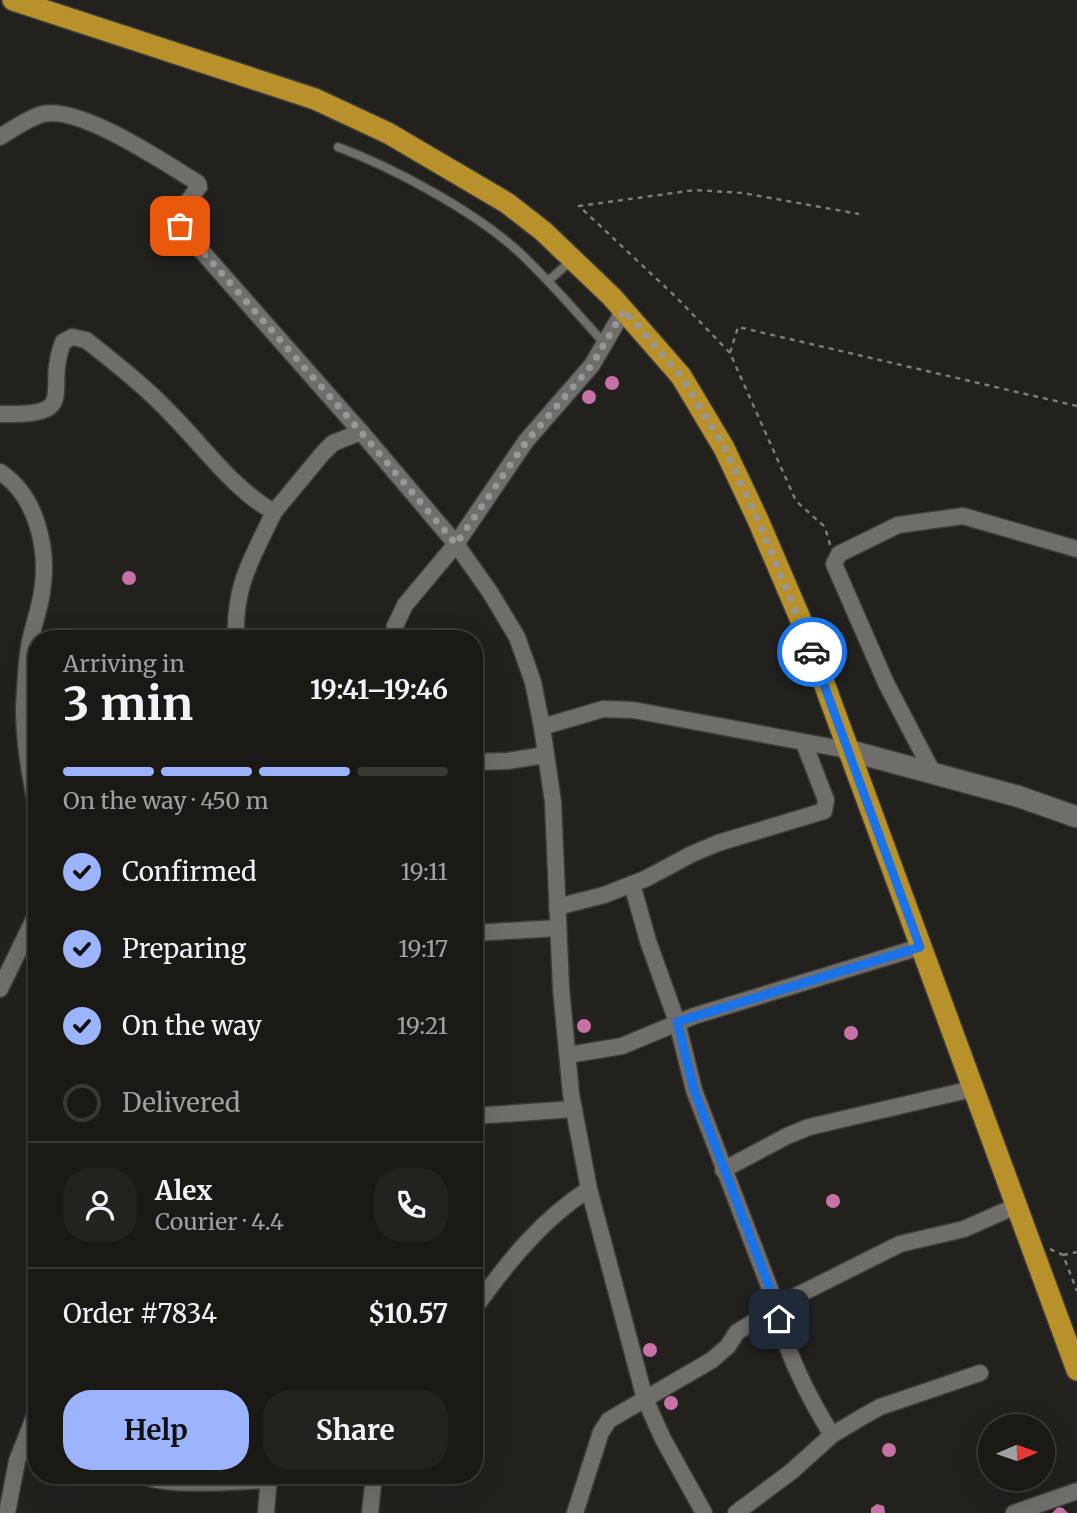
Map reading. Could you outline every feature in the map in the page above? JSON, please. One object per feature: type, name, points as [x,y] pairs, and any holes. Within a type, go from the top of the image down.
[{"type":"highway","points":[[13,0],[314,99],[388,133],[507,203],[573,259],[624,310],[681,376],[724,447],[800,618],[1077,1370]]},
{"type":"street","points":[[0,137],[29,119],[44,114],[75,116],[97,125],[198,183],[200,187],[186,203],[179,221],[183,230],[456,544],[490,592],[517,638],[534,682],[553,802],[558,928],[568,1055],[574,1109],[590,1189],[645,1399],[663,1439],[704,1513]]},
{"type":"street","points":[[395,630],[405,605],[456,544],[526,442],[592,365],[624,310]]},
{"type":"street","points":[[0,414],[31,415],[48,409],[55,398],[59,355],[63,342],[72,337],[86,340],[170,412],[244,490],[274,512]]},
{"type":"street","points":[[236,630],[239,588],[274,512],[333,443],[361,432]]},
{"type":"street","points":[[0,472],[16,484],[26,498],[41,537],[43,591],[34,630]]},
{"type":"street","points":[[933,773],[886,683],[834,564],[839,554],[898,525],[963,516],[1077,549]]},
{"type":"street","points":[[28,653],[24,707],[28,729]]},
{"type":"street","points":[[542,727],[603,709],[633,710],[847,750],[1017,796],[1077,817]]},
{"type":"street","points":[[557,907],[604,895],[718,844],[824,811],[826,800],[804,743]]},
{"type":"street","points":[[483,762],[545,755]]},
{"type":"street","points":[[632,884],[648,941],[677,1022],[694,1090],[723,1170],[777,1307],[785,1336],[813,1404],[832,1435]]},
{"type":"street","points":[[483,932],[558,928]]},
{"type":"street","points":[[0,989],[28,931]]},
{"type":"street","points":[[568,1055],[622,1046],[677,1022],[920,947]]},
{"type":"street","points":[[723,1170],[809,1127],[972,1089]]},
{"type":"street","points":[[483,1115],[574,1109]]},
{"type":"street","points":[[483,1296],[504,1267],[533,1236],[565,1204],[590,1189]]},
{"type":"street","points":[[575,1513],[604,1426],[610,1420],[712,1360],[728,1346],[737,1332],[777,1307],[900,1244],[964,1229],[1016,1206]]},
{"type":"street","points":[[736,1513],[792,1471],[832,1435],[880,1407],[980,1373]]},
{"type":"street","points":[[7,1513],[17,1461],[28,1433]]},
{"type":"street","points":[[266,1513],[268,1484]]},
{"type":"street","points":[[370,1513],[373,1484]]},
{"type":"street","points":[[1014,1513],[1077,1491]]},
{"type":"lane","points":[[338,147],[391,170],[468,215],[517,251],[604,343]]},
{"type":"lane","points":[[548,281],[573,259]]},
{"type":"path","points":[[834,564],[825,527],[796,501],[730,353],[677,298],[579,206],[695,190],[743,192],[859,214]]},
{"type":"path","points":[[730,353],[738,327],[1077,406]]},
{"type":"path","points":[[1028,1238],[1063,1255],[1077,1252]]},
{"type":"path","points":[[1063,1255],[1077,1291]]},
{"type":"building","points":[[609,376],[615,376],[619,383],[615,390],[609,390],[605,386],[605,380]]},
{"type":"building","points":[[586,390],[592,390],[596,397],[592,404],[586,404],[582,400],[582,394]]},
{"type":"building","points":[[126,571],[132,571],[136,578],[132,585],[126,585],[122,581],[122,575]]},
{"type":"building","points":[[581,1019],[587,1019],[591,1026],[587,1033],[581,1033],[577,1029],[577,1023]]},
{"type":"building","points":[[848,1026],[854,1026],[858,1033],[854,1040],[848,1040],[844,1036],[844,1030]]},
{"type":"building","points":[[830,1194],[836,1194],[840,1201],[836,1208],[830,1208],[826,1204],[826,1198]]},
{"type":"building","points":[[647,1343],[653,1343],[657,1350],[653,1357],[647,1357],[643,1353],[643,1347]]},
{"type":"building","points":[[668,1396],[674,1396],[678,1403],[674,1410],[668,1410],[664,1406],[664,1400]]},
{"type":"building","points":[[886,1443],[892,1443],[896,1450],[892,1457],[886,1457],[882,1453],[882,1447]]},
{"type":"building","points":[[877,1504],[884,1506],[885,1513],[871,1513],[871,1508]]},
{"type":"building","points":[[1058,1507],[1063,1508],[1068,1513],[1052,1513]]},
{"type":"way so far","points":[[180,226],[456,544],[526,442],[592,365],[624,310],[681,376],[706,414],[758,520],[812,652]]},
{"type":"route","points":[[779,1319],[777,1307],[694,1090],[677,1022],[920,947],[812,652]]}]
